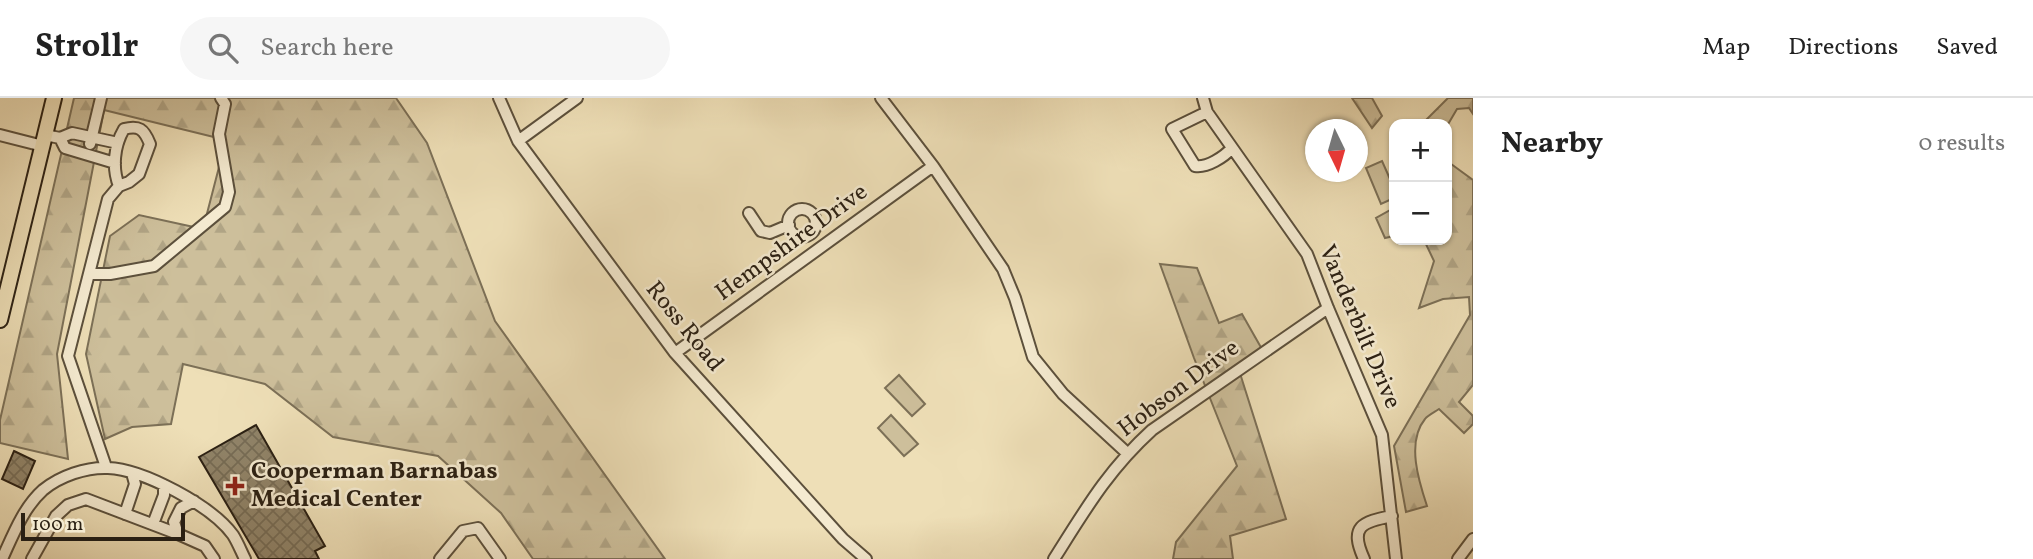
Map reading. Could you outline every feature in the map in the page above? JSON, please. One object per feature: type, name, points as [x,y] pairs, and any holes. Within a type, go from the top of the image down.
[{"type":"main road","points":[[0,320],[49,140],[54,98]]},
{"type":"street","points":[[88,154],[101,98]]},
{"type":"street","points":[[89,274],[110,274],[154,266],[225,207],[229,192],[219,134],[225,104],[221,98]]},
{"type":"street","name":"Ross Road","points":[[499,98],[518,141],[675,353],[844,539],[866,559]]},
{"type":"street","points":[[518,141],[577,98]]},
{"type":"street","points":[[881,98],[933,166],[1003,270],[1015,298],[1033,357],[1063,394],[1127,453]]},
{"type":"street","name":"Vanderbilt Drive","points":[[1203,98],[1207,112],[1307,254],[1382,435],[1396,559]]},
{"type":"street","points":[[1207,112],[1172,130],[1195,166],[1202,167],[1227,154],[1232,148]]},
{"type":"street","points":[[106,467],[68,356],[108,199],[119,186],[139,174],[150,144],[145,132],[134,126],[124,130],[118,143],[113,171],[119,186]]},
{"type":"street","points":[[49,140],[72,133],[118,143]]},
{"type":"street","points":[[0,135],[49,140],[65,148],[115,163]]},
{"type":"street","name":"Hempshire Drive","points":[[675,353],[933,166]]},
{"type":"street","points":[[749,213],[761,231],[771,233],[789,225],[793,213],[801,209],[809,211],[816,222],[812,233],[803,237],[795,235],[789,225]]},
{"type":"street","points":[[812,233],[822,247]]},
{"type":"street","name":"Hobson Drive","points":[[1054,559],[1104,480],[1127,453],[1152,430],[1328,307]]},
{"type":"street","points":[[2,559],[19,521],[43,491],[69,474],[106,467],[164,485],[194,501],[232,534],[245,559]]},
{"type":"street","points":[[125,514],[135,484],[132,473]]},
{"type":"street","points":[[153,524],[164,495],[164,485]]},
{"type":"street","points":[[32,559],[56,516],[68,505],[86,499],[205,546],[214,559]]},
{"type":"street","points":[[178,534],[174,522],[181,508],[194,501]]},
{"type":"street","points":[[1364,559],[1359,548],[1357,532],[1360,527],[1367,521],[1392,516]]},
{"type":"street","points":[[440,559],[463,531],[478,528],[500,559]]},
{"type":"street","points":[[1458,559],[1473,539]]},
{"type":"green space","points":[[74,98],[396,98],[427,143],[495,321],[665,559],[533,559],[501,513],[438,456],[333,437],[265,384],[183,364],[171,424],[132,427],[105,439],[86,354],[110,236],[139,215],[203,229],[226,140],[104,110],[57,354],[68,459],[0,443],[0,420]]},
{"type":"green space","points":[[1352,98],[1372,98],[1382,116],[1372,128]]},
{"type":"green space","points":[[1448,98],[1473,98],[1473,114],[1469,108],[1457,109],[1451,119],[1427,119]]},
{"type":"green space","points":[[1382,161],[1389,177],[1389,200],[1381,204],[1368,167]]},
{"type":"green space","points":[[1452,165],[1473,180],[1473,385],[1459,402],[1473,416],[1473,424],[1464,433],[1439,409],[1425,419],[1419,428],[1415,450],[1427,506],[1406,512],[1394,446],[1470,315],[1469,297],[1443,299],[1419,308],[1434,261],[1426,245],[1452,245]]},
{"type":"green space","points":[[1389,211],[1389,237],[1385,238],[1376,218]]},
{"type":"green space","points":[[1160,264],[1197,268],[1219,323],[1242,314],[1263,351],[1238,367],[1286,519],[1230,536],[1233,559],[1173,559],[1176,542],[1237,466]]},
{"type":"green space","points":[[899,375],[925,404],[912,416],[885,388]]},
{"type":"green space","points":[[891,415],[918,444],[904,456],[878,428]]},
{"type":"building","points":[[256,425],[325,546],[315,551],[319,559],[259,559],[199,457]]},
{"type":"building","points":[[14,451],[35,461],[23,489],[2,479]]},
{"type":"place","name":"Cooperman Barnabas Medical Center","points":[[235,486]]}]
